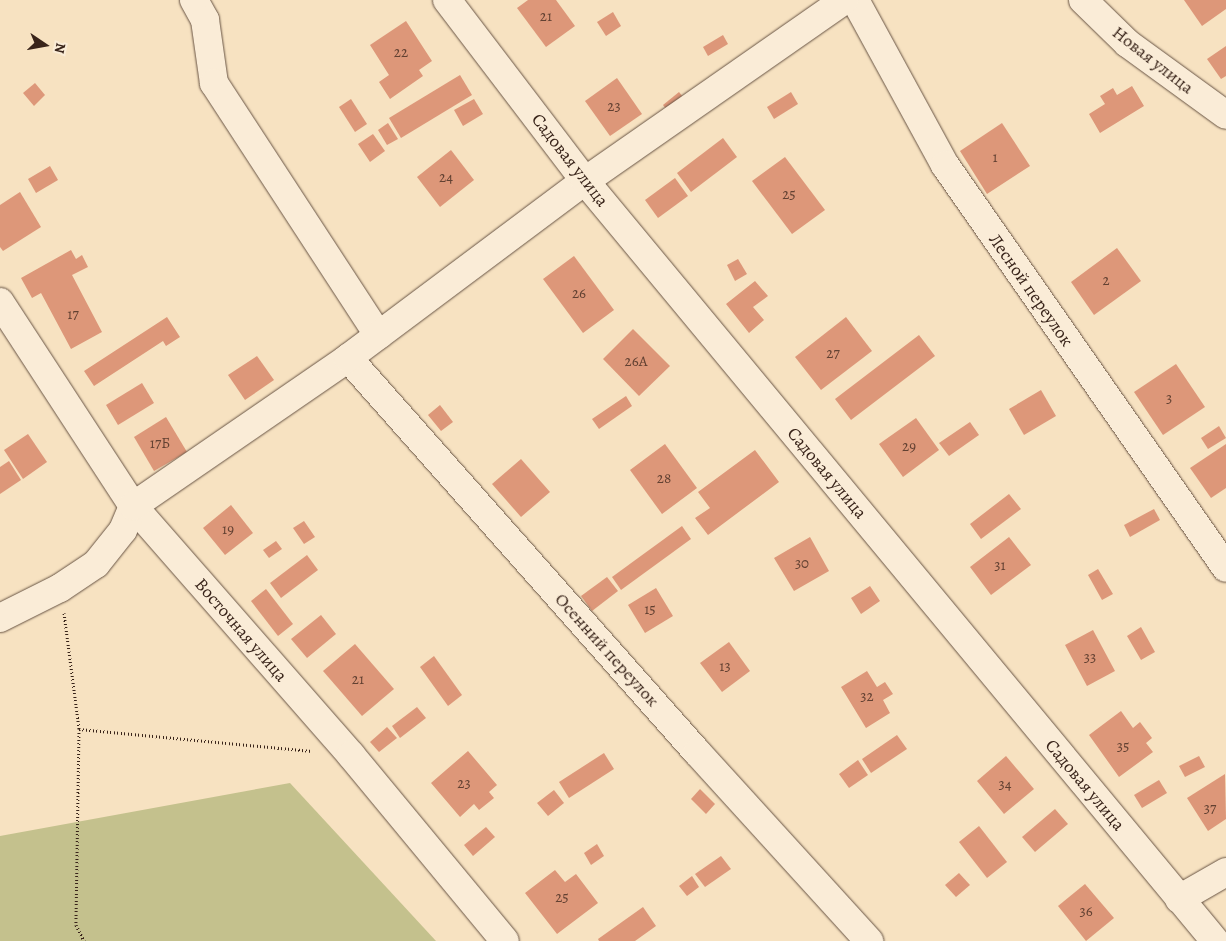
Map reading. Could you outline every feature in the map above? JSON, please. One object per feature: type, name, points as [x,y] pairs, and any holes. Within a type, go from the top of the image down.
[{"type":"street","points":[[194,0],[205,20],[214,83],[378,335]]},
{"type":"street","name":"Садовая улица","points":[[447,0],[585,181],[1215,941]]},
{"type":"street","points":[[0,618],[60,588],[96,564],[124,530],[133,506],[348,358],[812,9],[844,0]]},
{"type":"street","name":"Лесной переулок","points":[[855,0],[945,165],[1226,568]]},
{"type":"street","name":"Новая улица","points":[[1084,0],[1127,43],[1226,115]]},
{"type":"street","name":"Восточная улица","points":[[0,302],[133,506],[351,755],[505,941]]},
{"type":"street","name":"Осенний переулок","points":[[348,358],[869,941]]},
{"type":"street","points":[[1180,899],[1226,872]]},
{"type":"path","points":[[60,588],[79,729],[76,925],[84,941]]},
{"type":"path","points":[[79,729],[351,755]]},
{"type":"shaded area","points":[[290,783],[436,941],[0,941],[0,836]]},
{"type":"building","points":[[528,0],[556,0],[575,26],[546,47],[517,8]]},
{"type":"building","points":[[1184,0],[1226,0],[1226,9],[1202,26]]},
{"type":"building","points":[[613,12],[621,26],[606,36],[597,22]]},
{"type":"building","points":[[406,21],[432,61],[419,70],[423,76],[390,99],[379,82],[389,75],[370,45]]},
{"type":"building","points":[[723,35],[728,44],[708,56],[703,47]]},
{"type":"building","points":[[1226,46],[1226,76],[1221,79],[1207,59]]},
{"type":"building","points":[[460,75],[472,95],[401,138],[389,118]]},
{"type":"building","points":[[617,78],[642,114],[610,136],[585,101]]},
{"type":"building","points":[[35,83],[45,95],[34,106],[23,93]]},
{"type":"building","points":[[1132,86],[1144,106],[1100,133],[1089,114],[1105,104],[1100,96],[1113,88],[1117,95]]},
{"type":"building","points":[[679,92],[697,114],[680,127],[663,105]]},
{"type":"building","points":[[791,92],[798,104],[774,119],[767,107]]},
{"type":"building","points":[[351,99],[367,124],[355,132],[339,107]]},
{"type":"building","points":[[474,99],[483,114],[463,126],[454,110]]},
{"type":"building","points":[[388,123],[398,139],[387,145],[378,130]]},
{"type":"building","points":[[1002,123],[1030,166],[987,194],[960,151]]},
{"type":"building","points":[[373,134],[385,151],[370,162],[358,144]]},
{"type":"building","points":[[723,138],[737,157],[691,192],[677,173]]},
{"type":"building","points":[[451,150],[474,180],[440,207],[417,177]]},
{"type":"building","points":[[785,157],[825,210],[792,234],[752,181]]},
{"type":"building","points":[[50,166],[58,180],[36,193],[28,179]]},
{"type":"building","points":[[675,178],[688,196],[658,218],[645,200]]},
{"type":"building","points":[[20,192],[41,227],[3,251],[0,247],[0,205]]},
{"type":"building","points":[[1117,248],[1141,281],[1094,315],[1071,282]]},
{"type":"building","points":[[71,250],[76,259],[82,255],[88,267],[72,275],[102,332],[71,349],[41,293],[32,298],[21,278]]},
{"type":"building","points":[[574,256],[614,310],[583,333],[543,279]]},
{"type":"building","points":[[738,259],[747,274],[735,281],[727,265]]},
{"type":"building","points":[[755,281],[768,296],[753,307],[764,320],[749,333],[726,304]]},
{"type":"building","points":[[167,317],[180,337],[166,346],[163,341],[94,386],[84,371]]},
{"type":"building","points":[[846,317],[872,351],[821,390],[795,357]]},
{"type":"building","points":[[633,329],[670,366],[639,396],[603,359]]},
{"type":"building","points":[[919,335],[935,356],[851,420],[835,399]]},
{"type":"building","points":[[257,356],[274,380],[245,400],[228,375]]},
{"type":"building","points":[[1176,364],[1205,407],[1163,435],[1134,392]]},
{"type":"building","points":[[142,383],[154,403],[118,425],[106,405]]},
{"type":"building","points":[[1041,390],[1056,416],[1024,435],[1009,409]]},
{"type":"building","points":[[626,396],[632,406],[599,429],[592,419]]},
{"type":"building","points":[[440,405],[453,422],[441,431],[428,415]]},
{"type":"building","points":[[166,417],[187,452],[154,471],[134,437]]},
{"type":"building","points":[[916,418],[939,450],[903,477],[879,444]]},
{"type":"building","points":[[970,422],[979,435],[949,456],[939,443]]},
{"type":"building","points":[[1219,426],[1226,438],[1208,449],[1201,438]]},
{"type":"building","points":[[28,434],[47,462],[23,479],[4,450]]},
{"type":"building","points":[[665,444],[697,488],[662,514],[630,470]]},
{"type":"building","points":[[1226,444],[1226,488],[1211,498],[1190,468]]},
{"type":"building","points":[[755,450],[779,482],[708,535],[695,518],[710,508],[698,492]]},
{"type":"building","points":[[521,459],[550,492],[521,517],[492,484]]},
{"type":"building","points":[[9,461],[21,480],[0,494],[0,467]]},
{"type":"building","points":[[1009,494],[1021,509],[981,539],[970,524]]},
{"type":"building","points":[[231,505],[253,533],[225,555],[203,528]]},
{"type":"building","points":[[1154,509],[1160,520],[1130,537],[1124,525]]},
{"type":"building","points":[[304,521],[315,537],[304,544],[293,528]]},
{"type":"building","points":[[682,526],[691,539],[621,590],[612,577]]},
{"type":"building","points":[[810,537],[829,571],[794,591],[774,558]]},
{"type":"building","points":[[1009,537],[1031,565],[991,595],[970,567]]},
{"type":"building","points":[[276,541],[282,549],[269,558],[263,550]]},
{"type":"building","points":[[307,555],[318,570],[281,598],[270,583]]},
{"type":"building","points":[[1098,569],[1113,594],[1102,600],[1088,575]]},
{"type":"building","points":[[607,577],[618,591],[592,611],[581,596]]},
{"type":"building","points":[[870,586],[880,601],[861,614],[851,598]]},
{"type":"building","points":[[656,588],[673,616],[645,633],[628,605]]},
{"type":"building","points":[[266,589],[293,624],[278,636],[251,601]]},
{"type":"building","points":[[321,615],[336,634],[307,658],[291,639]]},
{"type":"building","points":[[1141,627],[1155,652],[1141,660],[1127,636]]},
{"type":"building","points":[[1093,630],[1115,671],[1087,686],[1065,645]]},
{"type":"building","points":[[729,642],[750,671],[722,692],[700,663]]},
{"type":"building","points":[[355,644],[394,689],[362,716],[323,671]]},
{"type":"building","points":[[434,656],[462,695],[448,706],[420,667]]},
{"type":"building","points":[[867,671],[877,687],[885,682],[893,694],[883,700],[890,713],[866,728],[841,687]]},
{"type":"building","points":[[417,707],[426,718],[400,738],[392,726]]},
{"type":"building","points":[[1121,711],[1133,728],[1140,722],[1152,738],[1146,743],[1153,752],[1119,777],[1089,735]]},
{"type":"building","points":[[387,727],[397,738],[379,752],[370,742]]},
{"type":"building","points":[[897,735],[907,749],[871,773],[862,759]]},
{"type":"building","points":[[468,751],[497,785],[489,792],[494,798],[479,810],[474,804],[460,817],[431,783]]},
{"type":"building","points":[[604,753],[614,769],[569,798],[559,782]]},
{"type":"building","points":[[1006,756],[1034,789],[1004,814],[977,781]]},
{"type":"building","points":[[1199,756],[1205,767],[1185,777],[1179,766]]},
{"type":"building","points":[[858,760],[868,775],[849,788],[839,774]]},
{"type":"building","points":[[1225,774],[1226,819],[1208,831],[1187,798]]},
{"type":"building","points":[[1159,780],[1167,793],[1142,808],[1134,795]]},
{"type":"building","points":[[700,789],[715,804],[706,814],[691,799]]},
{"type":"building","points":[[554,790],[564,803],[548,816],[537,803]]},
{"type":"building","points":[[1055,809],[1068,824],[1035,852],[1022,837]]},
{"type":"building","points":[[979,826],[1007,862],[987,878],[959,842]]},
{"type":"building","points":[[486,827],[495,837],[473,856],[464,845]]},
{"type":"building","points":[[597,844],[604,856],[591,865],[584,853]]},
{"type":"building","points":[[721,856],[731,869],[705,887],[695,874]]},
{"type":"building","points":[[555,870],[565,882],[576,874],[598,903],[557,934],[525,893]]},
{"type":"building","points":[[959,873],[970,885],[956,897],[945,885]]},
{"type":"building","points":[[692,876],[699,887],[687,896],[679,886]]},
{"type":"building","points":[[1085,884],[1114,918],[1086,941],[1058,906]]},
{"type":"building","points":[[643,907],[656,926],[635,941],[599,941],[598,939]]}]
